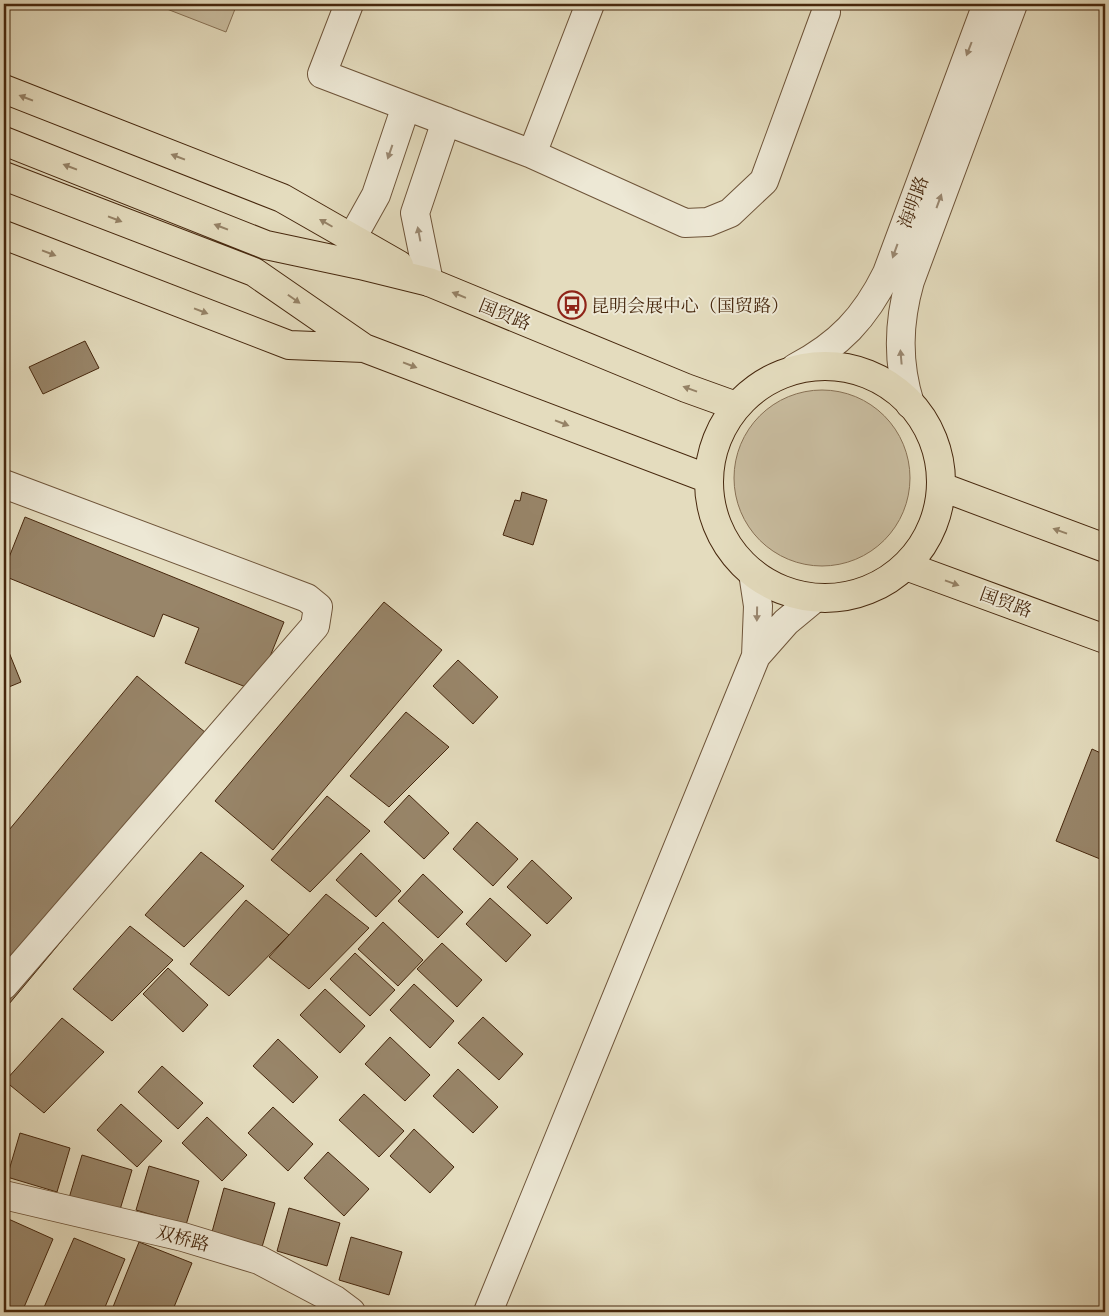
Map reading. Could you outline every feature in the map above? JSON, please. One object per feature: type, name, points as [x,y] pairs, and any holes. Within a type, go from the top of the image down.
[{"type":"main road","points":[[4,89],[282,198],[429,282]]},
{"type":"main road","name":"国贸路","points":[[4,141],[266,245],[429,282],[686,388],[736,406]]},
{"type":"main road","points":[[4,176],[254,272],[364,348],[709,480]]},
{"type":"main road","points":[[4,235],[289,345],[364,348]]},
{"type":"main road","points":[[832,366],[865,370],[899,392],[910,404],[923,418],[938,452],[942,488],[937,516],[925,543],[906,566],[880,586],[849,596],[815,598],[783,590],[753,573],[728,546],[713,515],[709,480],[716,440],[736,406],[764,383],[795,368],[832,366]]},
{"type":"main road","points":[[942,488],[1105,548]]},
{"type":"main road","name":"国贸路","points":[[906,566],[1105,639]]},
{"type":"street","points":[[349,4],[322,74],[532,154],[685,223],[708,222],[730,213],[764,181],[826,12]]},
{"type":"street","points":[[532,154],[590,4]]},
{"type":"street","name":"海明路","points":[[795,368],[820,354],[848,332],[876,294],[887,273],[987,4]]},
{"type":"street","name":"海明路","points":[[910,404],[905,386],[900,347],[900,325],[904,304],[913,272],[1013,4]]},
{"type":"street","points":[[352,238],[376,195],[406,106]]},
{"type":"street","points":[[429,282],[415,213],[446,121]]},
{"type":"street","points":[[4,484],[307,598],[318,608],[315,626],[4,985]]},
{"type":"street","points":[[753,573],[758,606],[756,656]]},
{"type":"street","points":[[488,1312],[756,656],[786,622],[815,598]]},
{"type":"street","name":"双桥路","points":[[4,1195],[183,1237],[258,1260],[335,1300],[351,1312]]},
{"type":"shaded area","points":[[154,4],[237,4],[226,32]]},
{"type":"shaded area","points":[[813,390],[831,390],[848,393],[864,400],[890,422],[900,436],[907,452],[910,478],[909,495],[904,512],[890,534],[878,546],[864,556],[848,563],[831,566],[813,566],[796,563],[780,556],[754,534],[744,520],[737,504],[734,487],[734,469],[737,452],[744,436],[766,410],[780,400],[796,393]]},
{"type":"building","points":[[85,341],[99,368],[43,394],[29,367]]},
{"type":"building","points":[[522,492],[547,500],[533,545],[503,535],[515,500],[520,501]]},
{"type":"building","points":[[25,517],[284,622],[256,691],[185,663],[199,628],[163,614],[154,637],[4,576],[4,570]]},
{"type":"building","points":[[384,602],[442,650],[273,850],[215,801]]},
{"type":"building","points":[[4,640],[21,682],[4,689]]},
{"type":"building","points":[[458,660],[498,697],[473,724],[433,686]]},
{"type":"building","points":[[137,676],[223,747],[4,1010],[4,836]]},
{"type":"building","points":[[406,712],[449,747],[389,807],[350,776]]},
{"type":"building","points":[[1092,749],[1105,755],[1105,861],[1056,841]]},
{"type":"building","points":[[409,795],[449,833],[424,859],[384,822]]},
{"type":"building","points":[[327,796],[370,831],[310,892],[271,860]]},
{"type":"building","points":[[477,822],[518,859],[493,886],[453,849]]},
{"type":"building","points":[[201,852],[244,886],[184,947],[145,915]]},
{"type":"building","points":[[361,853],[401,891],[376,917],[336,880]]},
{"type":"building","points":[[532,860],[572,898],[547,924],[507,887]]},
{"type":"building","points":[[423,874],[463,912],[438,938],[398,901]]},
{"type":"building","points":[[326,894],[369,928],[309,989],[269,957]]},
{"type":"building","points":[[490,898],[531,935],[506,962],[466,924]]},
{"type":"building","points":[[246,900],[289,935],[229,996],[190,964]]},
{"type":"building","points":[[383,922],[423,960],[398,986],[358,949]]},
{"type":"building","points":[[130,926],[173,960],[112,1021],[73,989]]},
{"type":"building","points":[[442,943],[482,980],[457,1007],[417,969]]},
{"type":"building","points":[[355,953],[395,990],[370,1016],[330,979]]},
{"type":"building","points":[[168,968],[208,1005],[183,1032],[143,994]]},
{"type":"building","points":[[414,984],[454,1021],[430,1048],[390,1010]]},
{"type":"building","points":[[325,989],[365,1026],[340,1053],[300,1015]]},
{"type":"building","points":[[483,1017],[523,1054],[499,1080],[458,1043]]},
{"type":"building","points":[[62,1018],[104,1052],[44,1113],[5,1081]]},
{"type":"building","points":[[390,1037],[430,1075],[405,1101],[365,1064]]},
{"type":"building","points":[[278,1039],[318,1077],[293,1103],[253,1066]]},
{"type":"building","points":[[162,1066],[203,1103],[178,1129],[138,1092]]},
{"type":"building","points":[[458,1069],[498,1107],[473,1133],[433,1096]]},
{"type":"building","points":[[364,1094],[404,1131],[379,1157],[339,1120]]},
{"type":"building","points":[[121,1104],[162,1141],[137,1167],[97,1130]]},
{"type":"building","points":[[273,1107],[313,1144],[288,1171],[248,1133]]},
{"type":"building","points":[[207,1117],[247,1155],[222,1181],[182,1143]]},
{"type":"building","points":[[414,1129],[454,1167],[430,1193],[390,1156]]},
{"type":"building","points":[[20,1133],[70,1148],[57,1192],[7,1177]]},
{"type":"building","points":[[328,1152],[369,1189],[344,1216],[304,1178]]},
{"type":"building","points":[[82,1155],[132,1170],[119,1213],[69,1198]]},
{"type":"building","points":[[149,1166],[199,1181],[186,1225],[136,1210]]},
{"type":"building","points":[[224,1188],[275,1203],[262,1247],[212,1232]]},
{"type":"building","points":[[289,1208],[340,1223],[327,1266],[277,1251]]},
{"type":"building","points":[[4,1217],[53,1239],[22,1312],[4,1312]]},
{"type":"building","points":[[351,1237],[402,1252],[389,1295],[339,1280]]},
{"type":"building","points":[[74,1238],[125,1259],[103,1312],[42,1312]]},
{"type":"building","points":[[139,1242],[192,1263],[172,1312],[111,1312]]},
{"type":"place","name":"昆明会展中心（国贸路）","points":[[572,305]]}]
